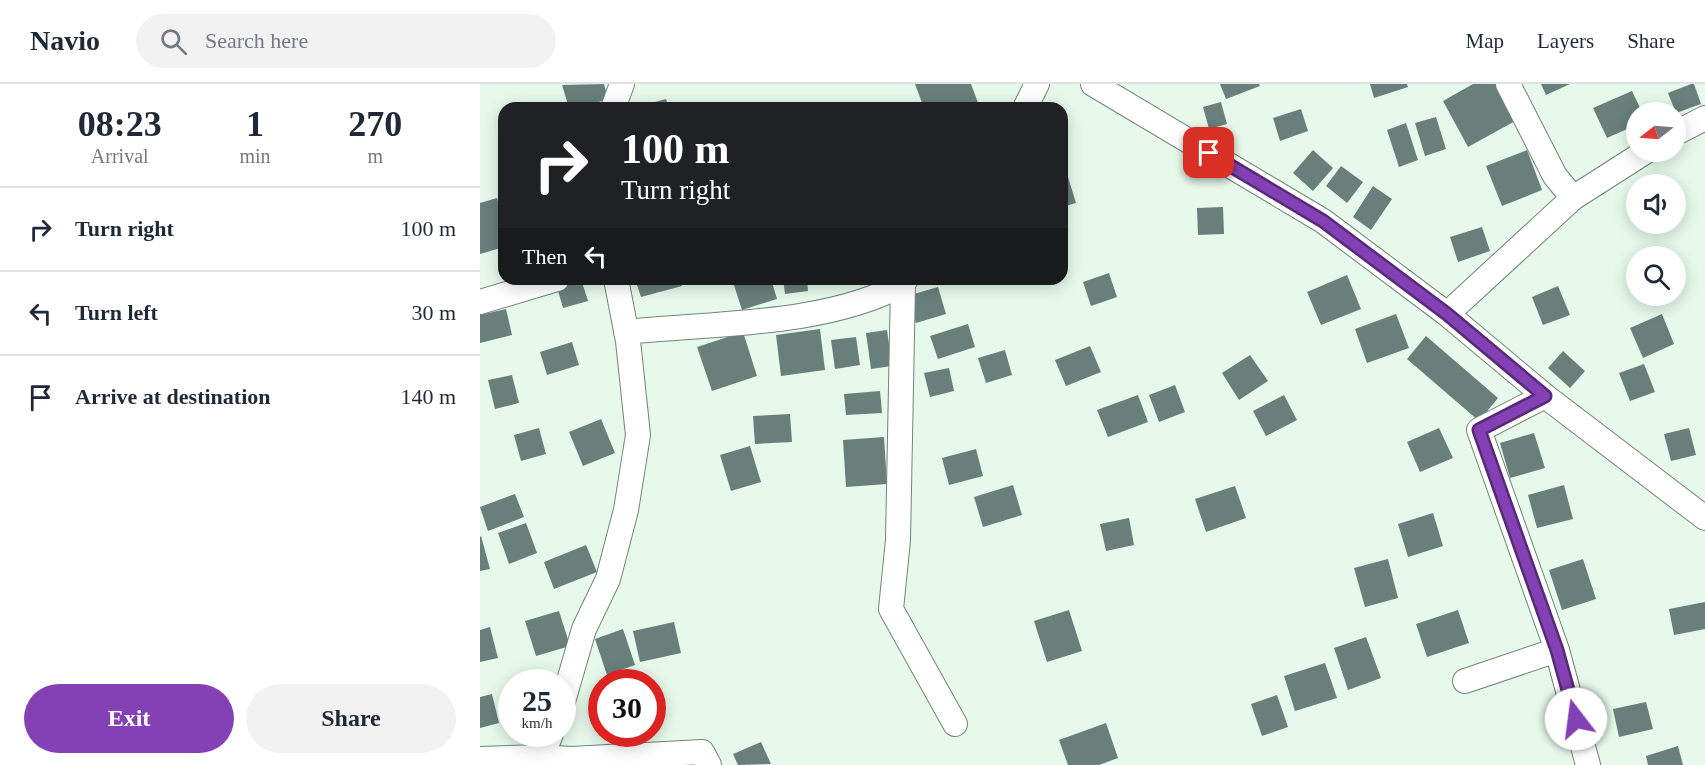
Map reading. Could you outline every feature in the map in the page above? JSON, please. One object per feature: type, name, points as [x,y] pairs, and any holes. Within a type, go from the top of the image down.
[{"type":"street","points":[[615,102],[622,84]]},
{"type":"street","points":[[1028,102],[1037,84]]},
{"type":"street","points":[[1094,84],[1323,221],[1447,314],[1545,396],[1705,518]]},
{"type":"street","points":[[1508,84],[1555,176],[1573,198]]},
{"type":"street","points":[[1686,128],[1705,118]]},
{"type":"street","points":[[1447,314],[1573,198],[1629,162]]},
{"type":"street","points":[[480,302],[537,285]]},
{"type":"street","points":[[573,669],[585,629],[608,579],[626,510],[638,435],[626,332],[617,285]]},
{"type":"street","points":[[626,332],[750,323],[799,316],[853,304],[889,292],[900,285]]},
{"type":"street","points":[[904,285],[898,540],[891,609],[955,724]]},
{"type":"street","points":[[1545,396],[1479,430],[1557,650],[1588,765]]},
{"type":"street","points":[[1465,681],[1557,650]]},
{"type":"street","points":[[542,757],[546,747]]},
{"type":"street","points":[[480,759],[542,757],[582,759],[702,752],[709,765]]},
{"type":"building","points":[[604,84],[608,99],[598,102],[567,102],[562,85]]},
{"type":"building","points":[[915,84],[971,84],[978,102],[922,102]]},
{"type":"building","points":[[1220,84],[1259,84],[1260,86],[1226,99]]},
{"type":"building","points":[[1370,84],[1407,84],[1408,87],[1374,98]]},
{"type":"building","points":[[1473,84],[1497,84],[1517,120],[1468,147],[1443,101]]},
{"type":"building","points":[[1541,84],[1570,84],[1546,95]]},
{"type":"building","points":[[1694,84],[1701,104],[1686,109],[1686,102],[1672,102],[1668,93]]},
{"type":"building","points":[[1632,91],[1637,102],[1626,102],[1626,129],[1607,138],[1593,108]]},
{"type":"building","points":[[1221,102],[1227,124],[1209,129],[1203,107]]},
{"type":"building","points":[[1301,109],[1308,131],[1280,141],[1273,118]]},
{"type":"building","points":[[1436,117],[1446,149],[1425,156],[1415,123]]},
{"type":"building","points":[[1406,123],[1418,160],[1399,167],[1387,130]]},
{"type":"building","points":[[1313,150],[1333,168],[1313,191],[1293,173]]},
{"type":"building","points":[[1527,150],[1542,190],[1502,206],[1486,166]]},
{"type":"building","points":[[1341,166],[1363,182],[1347,203],[1326,186]]},
{"type":"building","points":[[1068,177],[1076,203],[1068,205]]},
{"type":"building","points":[[1373,186],[1392,199],[1371,230],[1353,217]]},
{"type":"building","points":[[497,198],[498,202],[498,249],[480,254],[480,203]]},
{"type":"building","points":[[1223,207],[1224,234],[1198,235],[1197,208]]},
{"type":"building","points":[[1482,227],[1490,251],[1458,262],[1450,237]]},
{"type":"building","points":[[1109,273],[1117,297],[1091,306],[1083,282]]},
{"type":"building","points":[[1347,275],[1361,309],[1321,325],[1307,292]]},
{"type":"building","points":[[583,285],[588,301],[563,308],[557,287]]},
{"type":"building","points":[[637,285],[682,286],[641,297]]},
{"type":"building","points":[[734,285],[773,285],[777,299],[742,310]]},
{"type":"building","points":[[784,285],[808,285],[808,291],[785,294]]},
{"type":"building","points":[[1558,286],[1570,315],[1543,325],[1532,297]]},
{"type":"building","points":[[938,287],[946,314],[916,323],[907,296]]},
{"type":"building","points":[[506,309],[512,335],[480,343],[480,315]]},
{"type":"building","points":[[1396,314],[1409,348],[1367,363],[1355,329]]},
{"type":"building","points":[[1662,314],[1674,344],[1643,358],[1630,328]]},
{"type":"building","points":[[968,324],[975,347],[938,359],[930,336]]},
{"type":"building","points":[[820,329],[825,370],[781,376],[776,335]]},
{"type":"building","points":[[887,330],[892,366],[871,369],[866,333]]},
{"type":"building","points":[[743,332],[757,376],[712,391],[697,347]]},
{"type":"building","points":[[1426,336],[1498,398],[1479,421],[1407,359]]},
{"type":"building","points":[[856,337],[860,365],[835,369],[831,340]]},
{"type":"building","points":[[572,342],[579,365],[547,375],[540,352]]},
{"type":"building","points":[[1090,346],[1101,372],[1066,386],[1055,360]]},
{"type":"building","points":[[1005,350],[1012,375],[986,383],[978,358]]},
{"type":"building","points":[[1563,351],[1585,371],[1570,388],[1548,368]]},
{"type":"building","points":[[1250,355],[1268,381],[1239,400],[1222,373]]},
{"type":"building","points":[[1644,364],[1655,392],[1630,401],[1619,373]]},
{"type":"building","points":[[949,368],[954,391],[930,397],[924,373]]},
{"type":"building","points":[[512,375],[519,403],[495,409],[488,380]]},
{"type":"building","points":[[1175,385],[1185,412],[1159,422],[1149,395]]},
{"type":"building","points":[[880,391],[882,413],[846,415],[844,394]]},
{"type":"building","points":[[1138,395],[1148,422],[1108,437],[1097,410]]},
{"type":"building","points":[[1284,395],[1297,420],[1266,436],[1253,411]]},
{"type":"building","points":[[790,414],[792,442],[755,444],[753,416]]},
{"type":"building","points":[[601,419],[615,453],[583,466],[569,432]]},
{"type":"building","points":[[539,428],[546,454],[521,461],[514,435]]},
{"type":"building","points":[[1439,428],[1453,458],[1420,472],[1407,442]]},
{"type":"building","points":[[1689,428],[1696,455],[1671,461],[1664,434]]},
{"type":"building","points":[[1534,433],[1545,468],[1510,478],[1500,443]]},
{"type":"building","points":[[884,437],[887,484],[846,487],[843,440]]},
{"type":"building","points":[[750,446],[761,482],[731,491],[720,455]]},
{"type":"building","points":[[976,449],[983,476],[949,485],[942,458]]},
{"type":"building","points":[[1013,485],[1022,515],[983,527],[974,497]]},
{"type":"building","points":[[1564,485],[1573,519],[1537,528],[1528,495]]},
{"type":"building","points":[[1235,486],[1246,518],[1206,532],[1195,499]]},
{"type":"building","points":[[515,494],[524,517],[488,531],[480,507]]},
{"type":"building","points":[[1433,513],[1443,546],[1408,557],[1398,524]]},
{"type":"building","points":[[1129,518],[1134,545],[1106,551],[1100,524]]},
{"type":"building","points":[[526,523],[537,553],[509,564],[498,533]]},
{"type":"building","points":[[480,537],[490,569],[480,571]]},
{"type":"building","points":[[586,545],[597,572],[554,589],[544,562]]},
{"type":"building","points":[[1388,559],[1398,598],[1365,607],[1354,568]]},
{"type":"building","points":[[1583,559],[1596,599],[1562,610],[1549,570]]},
{"type":"building","points":[[1705,602],[1705,629],[1674,635],[1669,609]]},
{"type":"building","points":[[1069,610],[1082,651],[1047,662],[1034,621]]},
{"type":"building","points":[[1458,610],[1469,643],[1427,657],[1416,624]]},
{"type":"building","points":[[559,611],[570,646],[536,656],[525,621]]},
{"type":"building","points":[[674,622],[681,653],[640,662],[633,631]]},
{"type":"building","points":[[490,627],[498,658],[480,662],[480,630]]},
{"type":"building","points":[[623,629],[635,665],[624,669],[605,669],[595,639]]},
{"type":"building","points":[[1366,637],[1381,678],[1348,690],[1334,648]]},
{"type":"building","points":[[1325,663],[1337,698],[1295,711],[1284,676]]},
{"type":"building","points":[[492,694],[498,723],[480,728],[480,697]]},
{"type":"building","points":[[1277,695],[1288,727],[1262,736],[1251,704]]},
{"type":"building","points":[[1646,702],[1653,729],[1619,737],[1613,709]]},
{"type":"building","points":[[1106,723],[1118,758],[1099,765],[1068,765],[1059,740]]},
{"type":"building","points":[[761,742],[771,764],[738,765],[733,754]]},
{"type":"building","points":[[1678,746],[1683,765],[1648,765],[1646,756]]},
{"type":"route","points":[[1209,153],[1323,221],[1447,314],[1545,396],[1479,430],[1557,650],[1576,719]]}]
